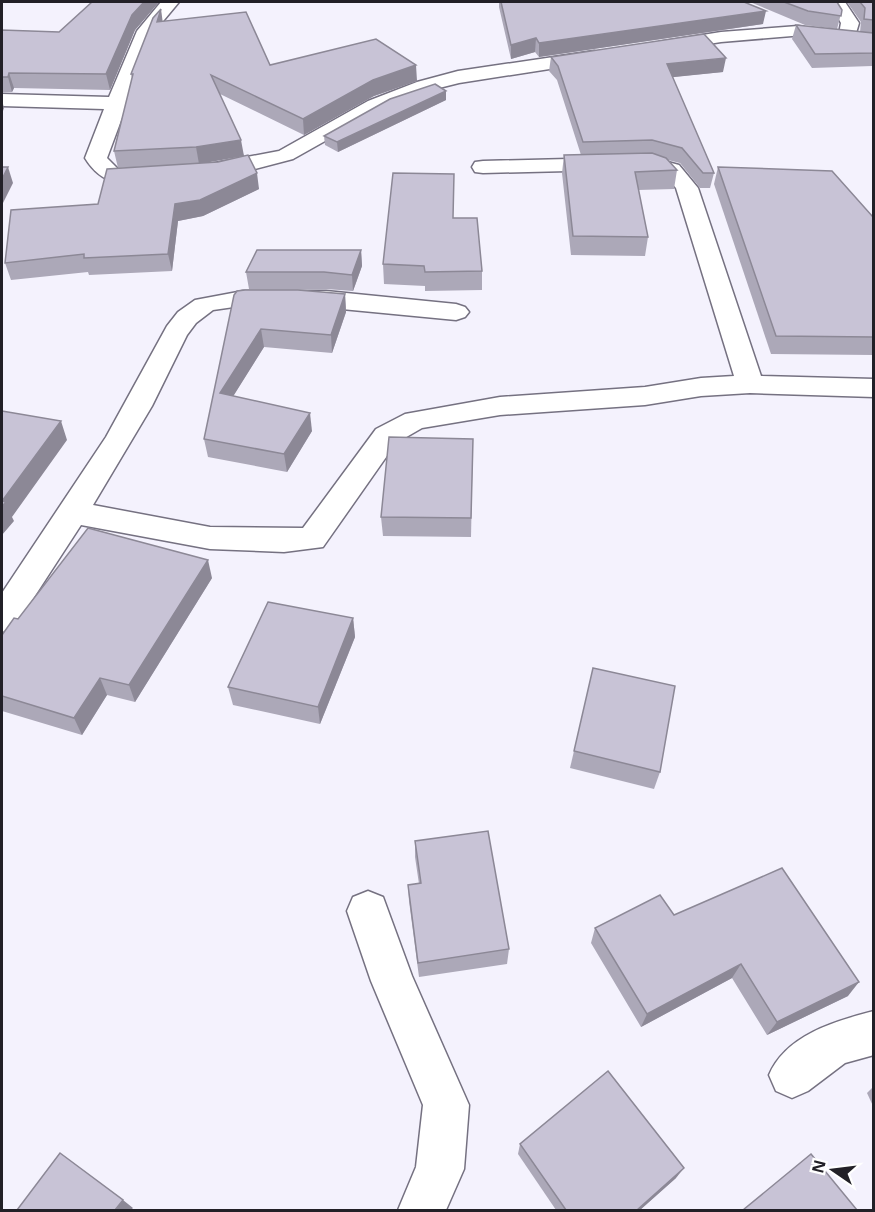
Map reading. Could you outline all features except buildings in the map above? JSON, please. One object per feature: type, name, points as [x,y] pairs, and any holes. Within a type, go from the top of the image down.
[{"type":"street","points":[[169,174],[113,177],[103,171],[96,158],[146,31],[170,2]]},
{"type":"street","points":[[760,15],[798,31],[856,40],[850,23],[837,2]]},
{"type":"street","points":[[642,49],[721,37],[798,31]]},
{"type":"street","points":[[190,172],[247,165],[285,154],[375,105],[424,86],[459,77],[608,54]]},
{"type":"street","points":[[2,100],[116,103]]},
{"type":"street","points":[[483,166],[649,163],[664,165],[677,172],[687,188],[750,384]]},
{"type":"street","points":[[2,619],[75,513],[150,385],[176,332],[190,312],[207,304],[232,300],[297,296],[456,312]]},
{"type":"street","points":[[75,513],[210,538],[284,541],[312,539],[386,436],[416,420],[500,406],[645,396],[701,387],[750,384],[836,389],[873,388]]},
{"type":"street","points":[[368,911],[392,981],[446,1105],[440,1169],[422,1210]]},
{"type":"street","points":[[792,1075],[834,1044],[873,1033]]}]
